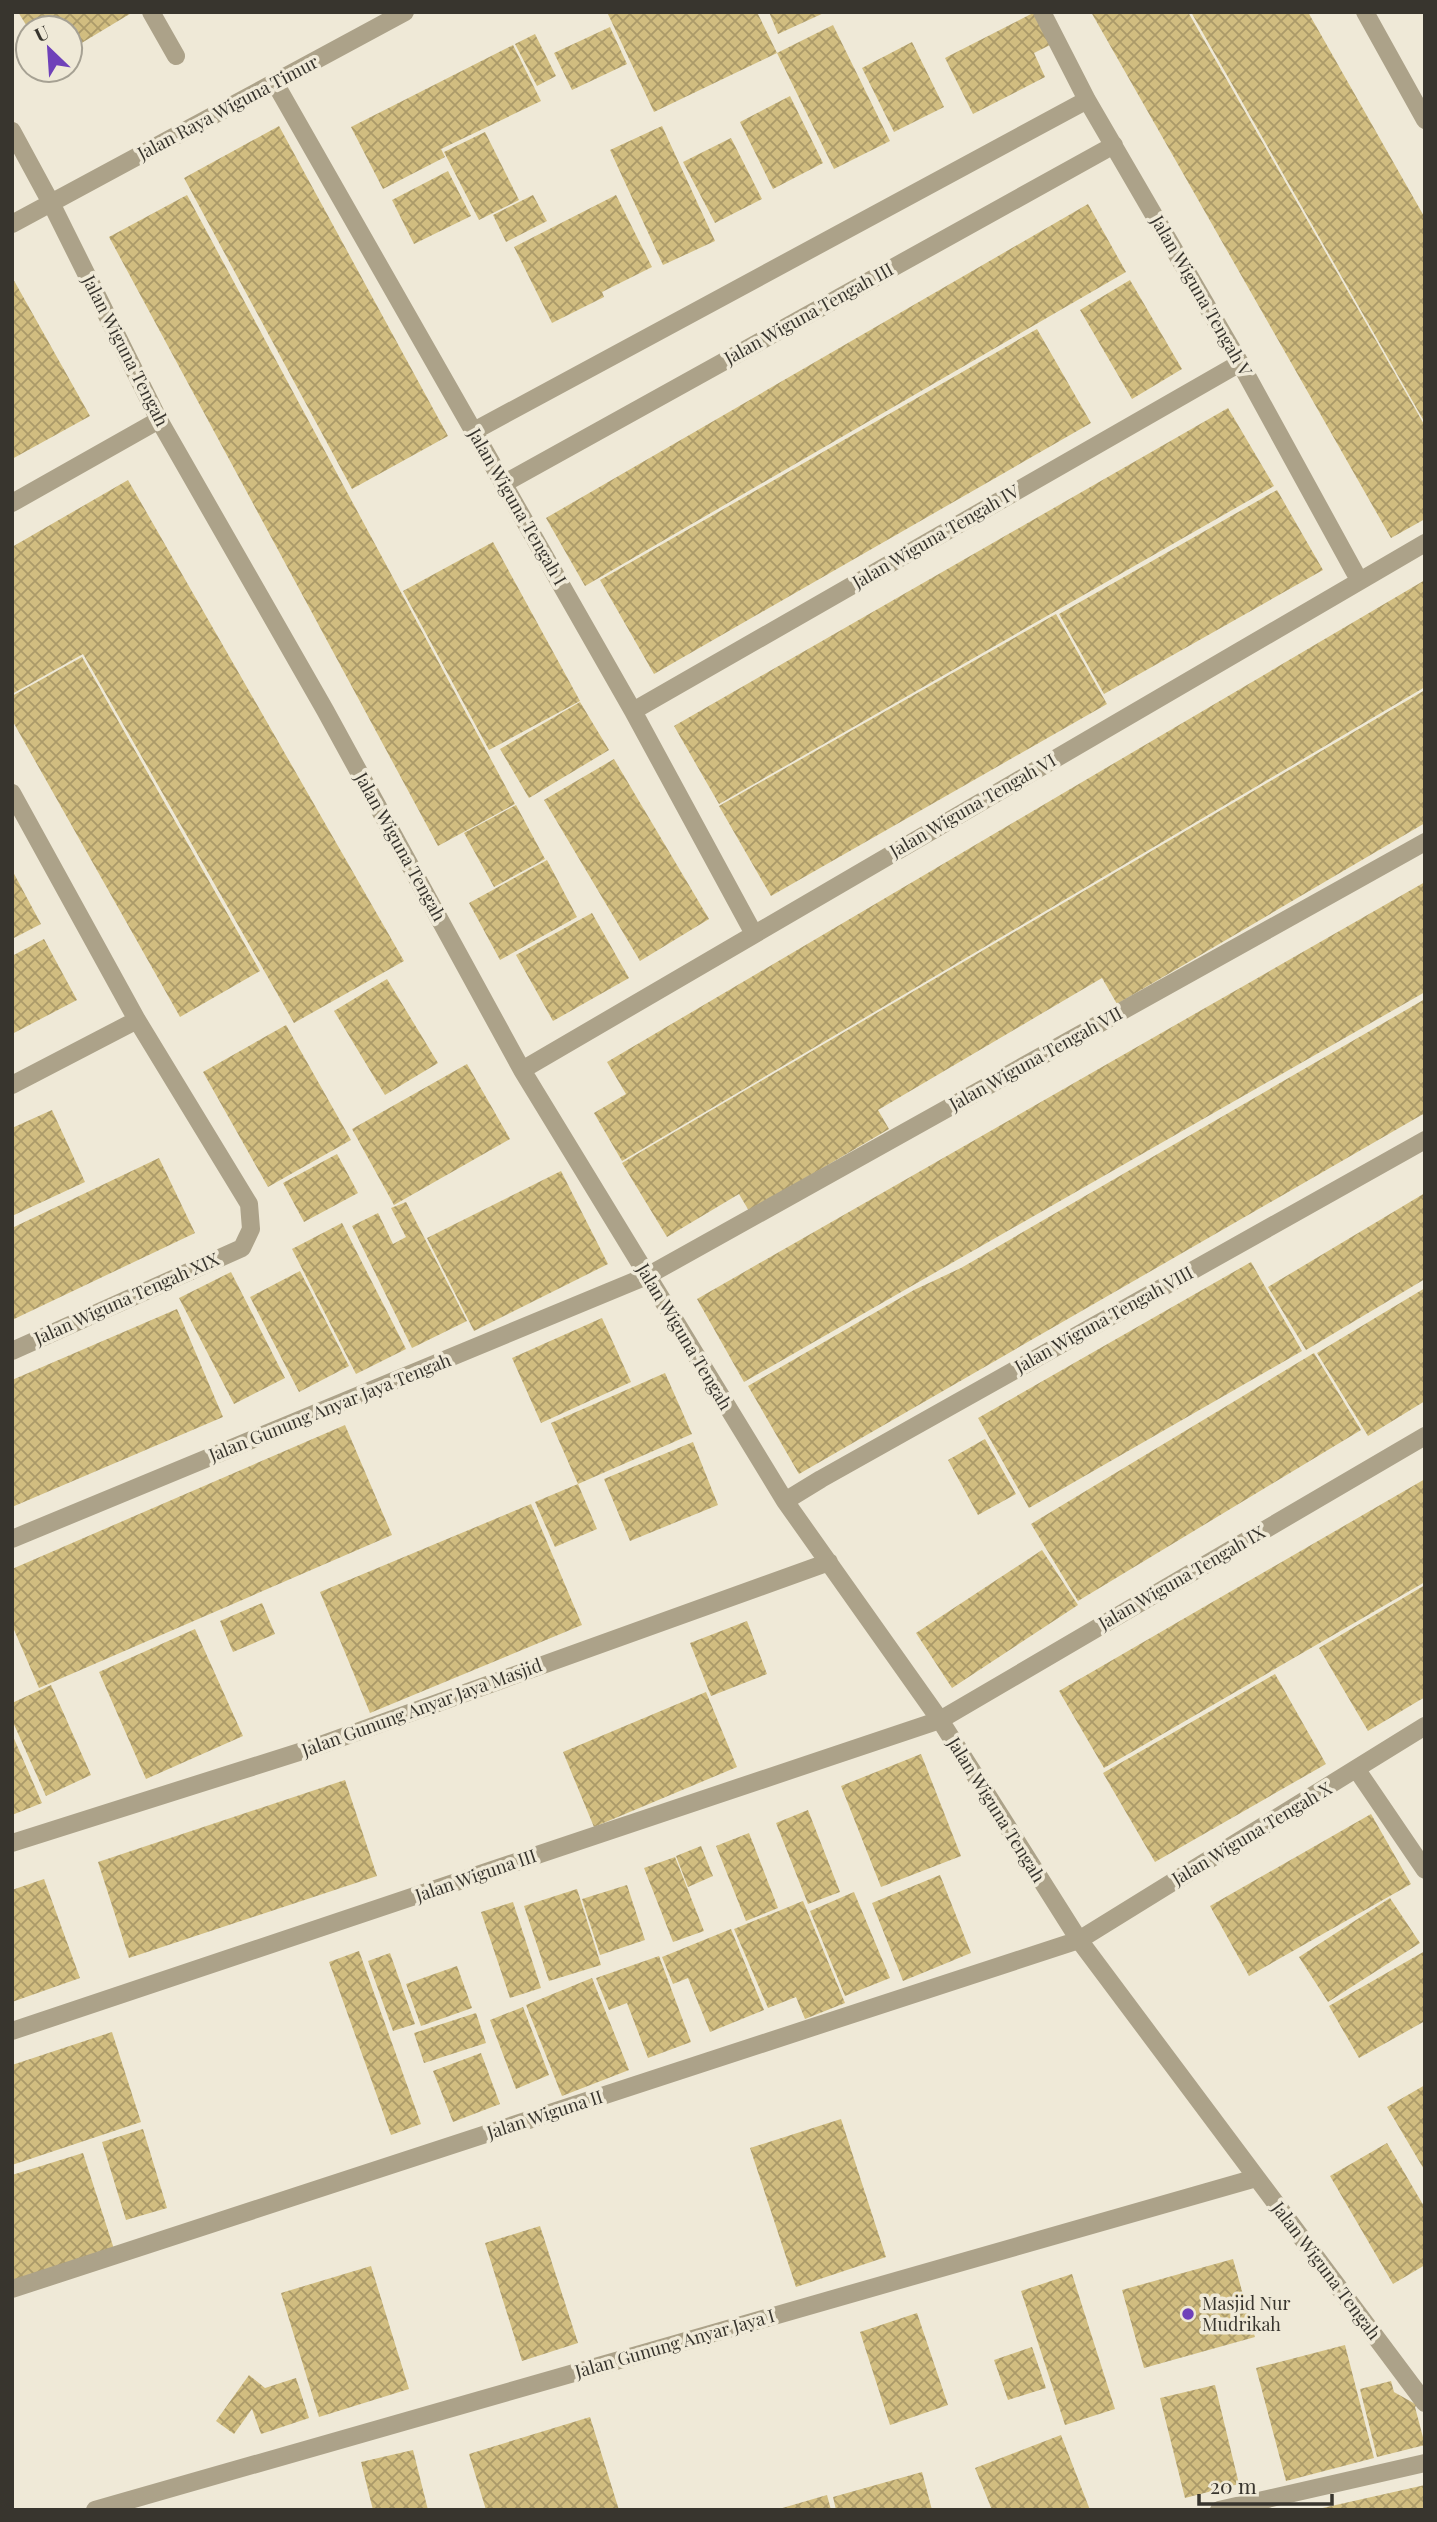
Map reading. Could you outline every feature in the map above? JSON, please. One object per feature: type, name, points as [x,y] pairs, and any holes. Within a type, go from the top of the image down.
[{"type":"street","points":[[151,12],[176,56]]},
{"type":"street","name":"Jalan Raya Wiguna Timur","points":[[12,225],[405,12]]},
{"type":"street","name":"Jalan Wiguna Tengah V","points":[[1042,12],[1087,100],[1240,363],[1359,580]]},
{"type":"street","points":[[1365,12],[1425,120]]},
{"type":"street","name":"Jalan Wiguna Tengah I","points":[[275,83],[633,711],[754,934]]},
{"type":"street","points":[[474,431],[1087,100]]},
{"type":"street","name":"Jalan Wiguna Tengah","points":[[12,131],[51,203],[159,421],[325,710],[522,1070],[785,1502],[940,1720],[1079,1940],[1425,2403]]},
{"type":"street","name":"Jalan Wiguna Tengah III","points":[[503,484],[1114,145]]},
{"type":"street","name":"Jalan Wiguna Tengah IV","points":[[633,711],[1240,363]]},
{"type":"street","points":[[12,503],[159,421]]},
{"type":"street","name":"Jalan Wiguna Tengah VI","points":[[522,1070],[1425,542]]},
{"type":"street","points":[[12,793],[138,1020],[12,1085]]},
{"type":"street","name":"Jalan Wiguna Tengah VII","points":[[647,1276],[1425,842]]},
{"type":"street","name":"Jalan Wiguna Tengah XIX","points":[[12,1351],[242,1248],[251,1229],[248,1204],[138,1020]]},
{"type":"street","name":"Jalan Wiguna Tengah VIII","points":[[785,1502],[821,1479],[1425,1140]]},
{"type":"street","name":"Jalan Gunung Anyar Jaya Tengah","points":[[12,1539],[647,1276]]},
{"type":"street","name":"Jalan Wiguna Tengah IX","points":[[940,1720],[1425,1436]]},
{"type":"street","name":"Jalan Gunung Anyar Jaya Masjid","points":[[12,1843],[315,1747],[829,1562]]},
{"type":"street","name":"Jalan Wiguna III","points":[[12,2031],[940,1720]]},
{"type":"street","name":"Jalan Wiguna Tengah X","points":[[1079,1940],[1425,1726]]},
{"type":"street","points":[[1357,1770],[1425,1870]]},
{"type":"street","name":"Jalan Wiguna II","points":[[12,2289],[1079,1940]]},
{"type":"street","name":"Jalan Gunung Anyar Jaya I","points":[[95,2510],[1256,2178]]},
{"type":"street","points":[[1219,2510],[1425,2463]]},
{"type":"building","points":[[18,12],[133,12],[84,42],[84,14]]},
{"type":"building","points":[[607,12],[757,12],[777,53],[654,112]]},
{"type":"building","points":[[769,12],[826,12],[778,34]]},
{"type":"building","points":[[1091,12],[1188,12],[1425,426],[1425,519],[1391,538]]},
{"type":"building","points":[[1191,12],[1308,12],[1425,218],[1425,423]]},
{"type":"building","points":[[1033,13],[1050,45],[1034,53],[1045,77],[973,114],[945,58]]},
{"type":"building","points":[[833,25],[890,141],[834,169],[777,53]]},
{"type":"building","points":[[610,27],[627,64],[572,90],[554,53]]},
{"type":"building","points":[[535,34],[556,76],[537,86],[515,44]]},
{"type":"building","points":[[912,42],[944,107],[894,132],[862,68]]},
{"type":"building","points":[[513,45],[541,101],[441,149],[445,157],[383,189],[351,127]]},
{"type":"building","points":[[790,96],[823,163],[773,189],[740,122]]},
{"type":"building","points":[[279,126],[448,436],[352,489],[184,178]]},
{"type":"building","points":[[662,126],[715,241],[663,265],[610,150]]},
{"type":"building","points":[[485,132],[519,200],[479,220],[444,152]]},
{"type":"building","points":[[731,138],[762,199],[715,223],[683,162]]},
{"type":"building","points":[[448,171],[471,216],[414,244],[392,200]]},
{"type":"building","points":[[187,195],[515,804],[438,846],[109,237]]},
{"type":"building","points":[[533,195],[547,221],[506,242],[493,215]]},
{"type":"building","points":[[616,195],[652,267],[602,292],[604,297],[552,323],[514,247]]},
{"type":"building","points":[[1088,204],[1126,272],[585,586],[546,518]]},
{"type":"building","points":[[12,277],[90,416],[12,459]]},
{"type":"building","points":[[1130,280],[1182,369],[1132,399],[1080,310]]},
{"type":"building","points":[[1037,329],[1091,423],[654,674],[600,580]]},
{"type":"building","points":[[1228,408],[1274,486],[719,804],[674,726]]},
{"type":"building","points":[[128,480],[404,961],[294,1023],[83,654],[12,694],[12,547]]},
{"type":"building","points":[[1277,490],[1323,570],[1104,694],[1059,614]]},
{"type":"building","points":[[493,542],[580,701],[489,750],[403,591]]},
{"type":"building","points":[[1425,580],[1425,687],[622,1161],[594,1113],[626,1094],[607,1062]]},
{"type":"building","points":[[1056,614],[1107,704],[771,896],[719,806]]},
{"type":"building","points":[[82,657],[260,971],[180,1017],[12,720],[12,696]]},
{"type":"building","points":[[1425,690],[1425,823],[1117,1004],[1102,978],[878,1110],[889,1129],[749,1211],[739,1194],[667,1237],[622,1163]]},
{"type":"building","points":[[580,702],[609,750],[529,798],[500,749]]},
{"type":"building","points":[[614,759],[709,919],[640,961],[544,800]]},
{"type":"building","points":[[516,805],[545,859],[494,887],[464,833]]},
{"type":"building","points":[[547,860],[577,917],[500,960],[469,903]]},
{"type":"building","points":[[12,870],[41,924],[12,939]]},
{"type":"building","points":[[1425,882],[1425,992],[744,1382],[697,1299]]},
{"type":"building","points":[[592,913],[629,978],[553,1021],[516,955]]},
{"type":"building","points":[[44,939],[77,1000],[12,1034],[12,956]]},
{"type":"building","points":[[387,979],[438,1063],[385,1095],[334,1011]]},
{"type":"building","points":[[1425,999],[1425,1113],[799,1474],[748,1386],[914,1290],[961,1268]]},
{"type":"building","points":[[286,1025],[351,1140],[268,1187],[203,1072]]},
{"type":"building","points":[[467,1064],[510,1139],[394,1205],[352,1129]]},
{"type":"building","points":[[52,1110],[85,1182],[12,1216],[12,1128]]},
{"type":"building","points":[[337,1154],[358,1193],[304,1222],[283,1183]]},
{"type":"building","points":[[159,1158],[195,1233],[12,1320],[12,1228]]},
{"type":"building","points":[[561,1171],[608,1264],[474,1331],[427,1238]]},
{"type":"building","points":[[1425,1193],[1425,1279],[1306,1350],[1268,1287]]},
{"type":"building","points":[[406,1202],[467,1321],[412,1348],[352,1226],[378,1213],[393,1244],[406,1237],[391,1208]]},
{"type":"building","points":[[342,1223],[406,1349],[356,1374],[292,1249]]},
{"type":"building","points":[[1251,1262],[1302,1351],[1029,1508],[978,1418]]},
{"type":"building","points":[[300,1271],[349,1366],[299,1392],[250,1297]]},
{"type":"building","points":[[231,1272],[285,1378],[234,1404],[179,1298]]},
{"type":"building","points":[[1425,1288],[1425,1401],[1368,1436],[1317,1353]]},
{"type":"building","points":[[177,1309],[223,1417],[12,1507],[12,1380]]},
{"type":"building","points":[[602,1318],[631,1382],[541,1423],[512,1358]]},
{"type":"building","points":[[1314,1353],[1361,1430],[1078,1601],[1031,1524]]},
{"type":"building","points":[[665,1373],[692,1434],[578,1484],[551,1423]]},
{"type":"building","points":[[345,1425],[392,1535],[39,1688],[12,1625],[12,1569]]},
{"type":"building","points":[[985,1439],[1016,1494],[978,1515],[948,1460]]},
{"type":"building","points":[[693,1442],[718,1505],[630,1541],[604,1479]]},
{"type":"building","points":[[1425,1479],[1425,1582],[1104,1768],[1059,1691]]},
{"type":"building","points":[[578,1484],[597,1529],[555,1547],[535,1502]]},
{"type":"building","points":[[531,1504],[582,1625],[370,1713],[320,1592]]},
{"type":"building","points":[[1042,1550],[1078,1605],[952,1688],[916,1633]]},
{"type":"building","points":[[1425,1585],[1425,1697],[1368,1731],[1319,1648]]},
{"type":"building","points":[[262,1603],[275,1634],[233,1652],[220,1621]]},
{"type":"building","points":[[747,1621],[767,1674],[711,1696],[690,1643]]},
{"type":"building","points":[[195,1629],[243,1736],[146,1779],[99,1672]]},
{"type":"building","points":[[1275,1674],[1326,1764],[1155,1862],[1103,1773]]},
{"type":"building","points":[[51,1685],[91,1775],[46,1796],[12,1720],[12,1703]]},
{"type":"building","points":[[706,1692],[737,1767],[594,1827],[563,1752]]},
{"type":"building","points":[[12,1734],[42,1803],[12,1815]]},
{"type":"building","points":[[921,1754],[961,1856],[881,1887],[841,1786]]},
{"type":"building","points":[[345,1780],[377,1876],[129,1958],[98,1862]]},
{"type":"building","points":[[808,1810],[840,1892],[808,1904],[776,1823]]},
{"type":"building","points":[[1371,1814],[1411,1884],[1249,1976],[1210,1906]]},
{"type":"building","points":[[749,1833],[778,1908],[746,1921],[716,1846]]},
{"type":"building","points":[[701,1846],[713,1876],[688,1887],[676,1856]]},
{"type":"building","points":[[675,1857],[704,1931],[673,1942],[644,1868]]},
{"type":"building","points":[[940,1875],[971,1953],[903,1981],[872,1903]]},
{"type":"building","points":[[44,1879],[80,1978],[12,2002],[12,1890]]},
{"type":"building","points":[[627,1885],[645,1940],[600,1955],[582,1899]]},
{"type":"building","points":[[577,1889],[601,1965],[549,1981],[524,1906]]},
{"type":"building","points":[[854,1892],[890,1978],[845,1996],[810,1911]]},
{"type":"building","points":[[1390,1898],[1420,1943],[1328,2002],[1299,1957]]},
{"type":"building","points":[[803,1901],[845,2003],[805,2019],[796,1997],[768,2008],[734,1929]]},
{"type":"building","points":[[513,1902],[541,1988],[510,1998],[481,1912]]},
{"type":"building","points":[[731,1929],[764,2010],[710,2032],[688,1978],[673,1984],[662,1957]]},
{"type":"building","points":[[359,1951],[421,2124],[391,2135],[329,1962]]},
{"type":"building","points":[[1425,1951],[1425,2021],[1359,2058],[1329,2006]]},
{"type":"building","points":[[390,1953],[415,2024],[393,2031],[368,1961]]},
{"type":"building","points":[[659,1956],[691,2042],[648,2058],[627,2003],[609,2010],[596,1978]]},
{"type":"building","points":[[457,1966],[472,2008],[421,2026],[406,1984]]},
{"type":"building","points":[[592,1978],[629,2070],[562,2096],[526,2005]]},
{"type":"building","points":[[523,2007],[549,2075],[516,2089],[490,2020]]},
{"type":"building","points":[[476,2013],[486,2043],[424,2063],[414,2033]]},
{"type":"building","points":[[112,2032],[141,2122],[12,2165],[12,2065]]},
{"type":"building","points":[[481,2053],[500,2104],[453,2122],[433,2071]]},
{"type":"building","points":[[1425,2085],[1425,2171],[1387,2107]]},
{"type":"building","points":[[841,2119],[886,2257],[796,2287],[750,2148]]},
{"type":"building","points":[[143,2129],[167,2208],[126,2220],[102,2142]]},
{"type":"building","points":[[1387,2143],[1425,2208],[1425,2265],[1393,2284],[1330,2176]]},
{"type":"building","points":[[83,2153],[114,2249],[12,2283],[12,2175]]},
{"type":"building","points":[[540,2226],[578,2343],[522,2361],[485,2243]]},
{"type":"building","name":"Masjid Nur Mudrikah","points":[[1233,2259],[1255,2337],[1144,2368],[1122,2290]]},
{"type":"building","points":[[371,2266],[409,2389],[319,2417],[281,2293]]},
{"type":"building","points":[[1072,2274],[1115,2409],[1065,2425],[1021,2291]]},
{"type":"building","points":[[917,2313],[948,2405],[890,2425],[860,2332]]},
{"type":"building","points":[[1345,2345],[1374,2458],[1286,2481],[1256,2368]]},
{"type":"building","points":[[1032,2347],[1046,2388],[1008,2400],[994,2360]]},
{"type":"building","points":[[249,2375],[265,2388],[296,2378],[309,2418],[261,2434],[252,2409],[234,2434],[216,2421]]},
{"type":"building","points":[[1391,2381],[1394,2392],[1417,2405],[1415,2407],[1425,2445],[1377,2457],[1360,2389]]},
{"type":"building","points":[[1215,2385],[1239,2484],[1185,2498],[1160,2398]]},
{"type":"building","points":[[590,2417],[619,2510],[486,2510],[469,2454]]},
{"type":"building","points":[[1061,2435],[1090,2510],[992,2510],[975,2468]]},
{"type":"building","points":[[413,2450],[428,2510],[373,2510],[361,2462]]},
{"type":"building","points":[[922,2472],[932,2510],[836,2510],[833,2497]]},
{"type":"building","points":[[1425,2485],[1425,2510],[1318,2510],[1318,2509]]},
{"type":"building","points":[[827,2495],[831,2510],[779,2510],[779,2509]]},
{"type":"place","name":"Masjid Nur Mudrikah","points":[[1188,2314]]}]
